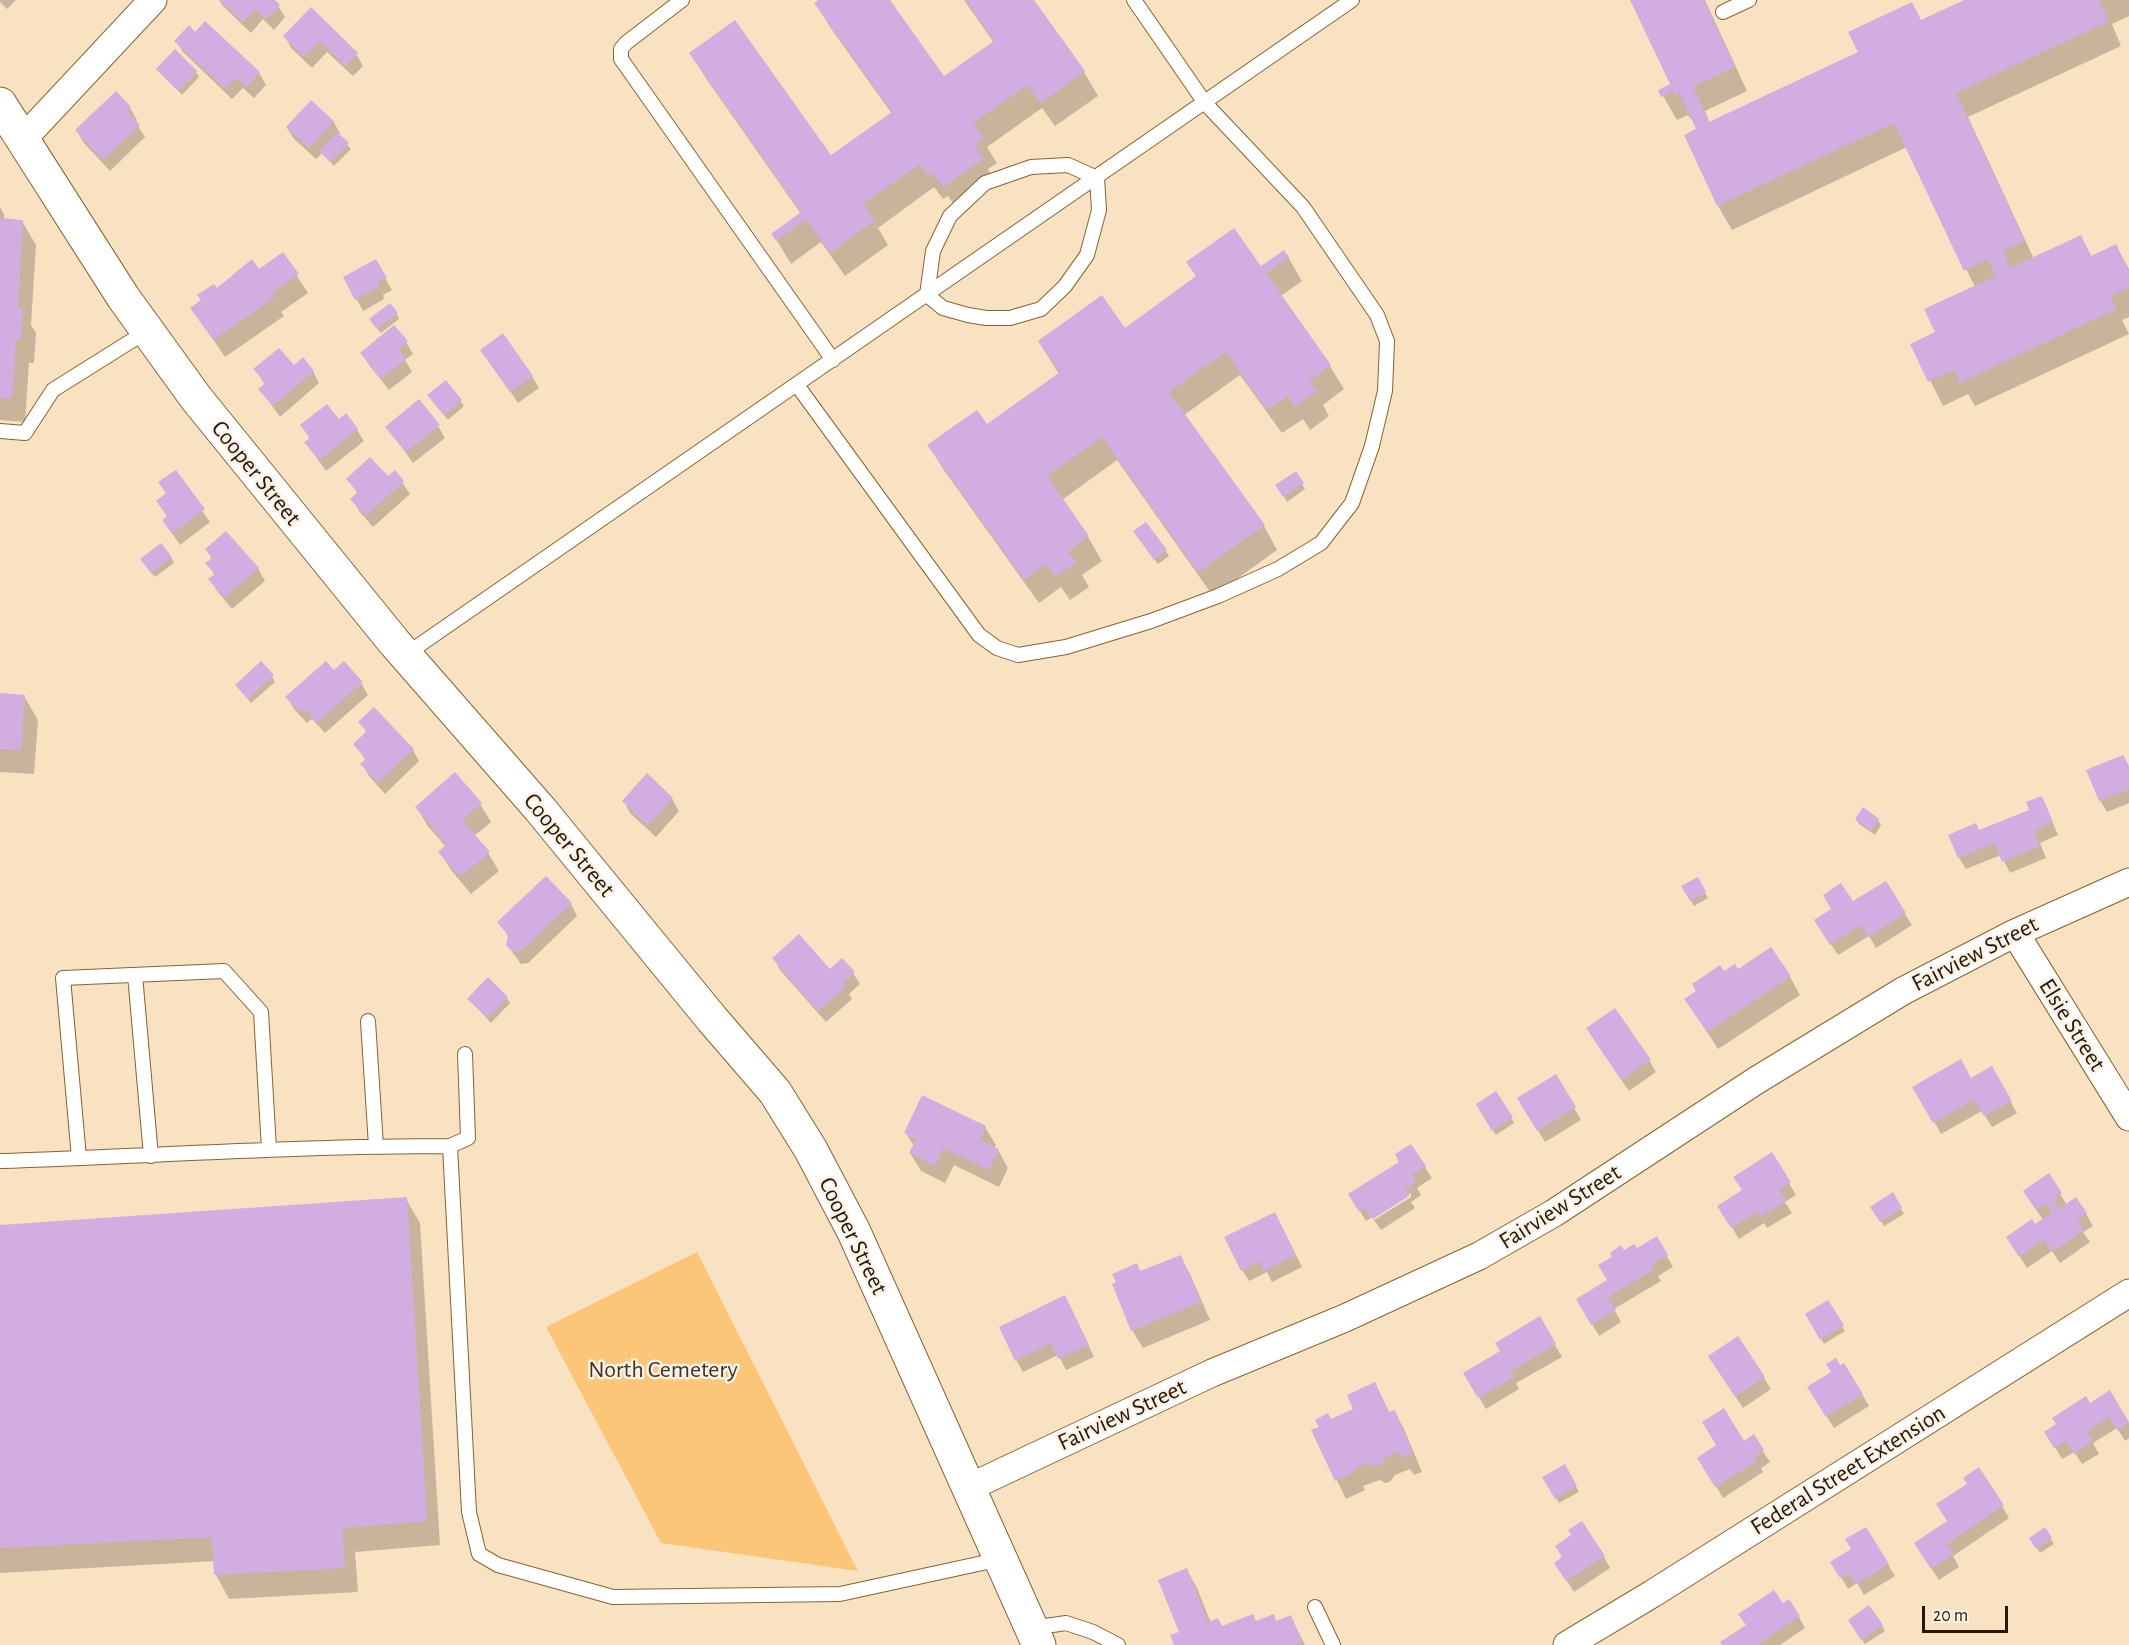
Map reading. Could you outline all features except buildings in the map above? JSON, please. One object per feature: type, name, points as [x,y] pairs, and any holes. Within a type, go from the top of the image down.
[{"type":"street","points":[[17,139],[153,0]]},
{"type":"street","name":"Cooper Street","points":[[0,104],[17,139],[196,398],[405,655],[540,809],[754,1067],[787,1112],[811,1150],[854,1232],[1035,1637]]},
{"type":"street","name":"Fairview Street","points":[[968,1488],[1181,1387],[1373,1305],[1513,1239],[1819,1041],[1903,991],[2015,933],[2129,882]]},
{"type":"street","name":"Elsie Street","points":[[2015,933],[2129,1117]]},
{"type":"street","name":"Federal Street Extension","points":[[1567,1645],[1652,1594],[2129,1293]]},
{"type":"lane","points":[[682,0],[626,43],[621,49],[621,58],[833,360]]},
{"type":"lane","points":[[797,385],[979,635],[997,648],[1018,655],[1066,648],[1151,621],[1218,596],[1278,569],[1321,543],[1352,502],[1372,446],[1385,391],[1387,341],[1377,315],[1303,207],[1205,103],[1134,0]]},
{"type":"lane","points":[[405,655],[1352,0]]},
{"type":"lane","points":[[1724,12],[1749,0]]},
{"type":"lane","points":[[927,295],[933,251],[950,216],[985,183],[1031,167],[1068,165],[1097,178]]},
{"type":"lane","points":[[927,295],[943,308],[987,318],[1010,318],[1041,309],[1065,286],[1087,255],[1099,210],[1097,178]]},
{"type":"lane","points":[[0,431],[25,433],[53,390],[147,330]]},
{"type":"lane","points":[[79,1158],[63,978],[224,972],[261,1012],[269,1149]]},
{"type":"lane","points":[[135,975],[151,1156]]},
{"type":"lane","points":[[368,1021],[375,1146]]},
{"type":"lane","points":[[0,1161],[269,1149],[450,1146],[468,1138],[465,1054]]},
{"type":"lane","points":[[450,1146],[469,1512],[479,1554],[498,1565],[613,1597],[840,1594],[1001,1559]]},
{"type":"lane","points":[[1315,1607],[1333,1645]]},
{"type":"lane","points":[[1035,1637],[1066,1623],[1093,1632],[1118,1645]]},
{"type":"green space","name":"North Cemetery","points":[[697,1252],[858,1571],[661,1543],[546,1327]]}]
